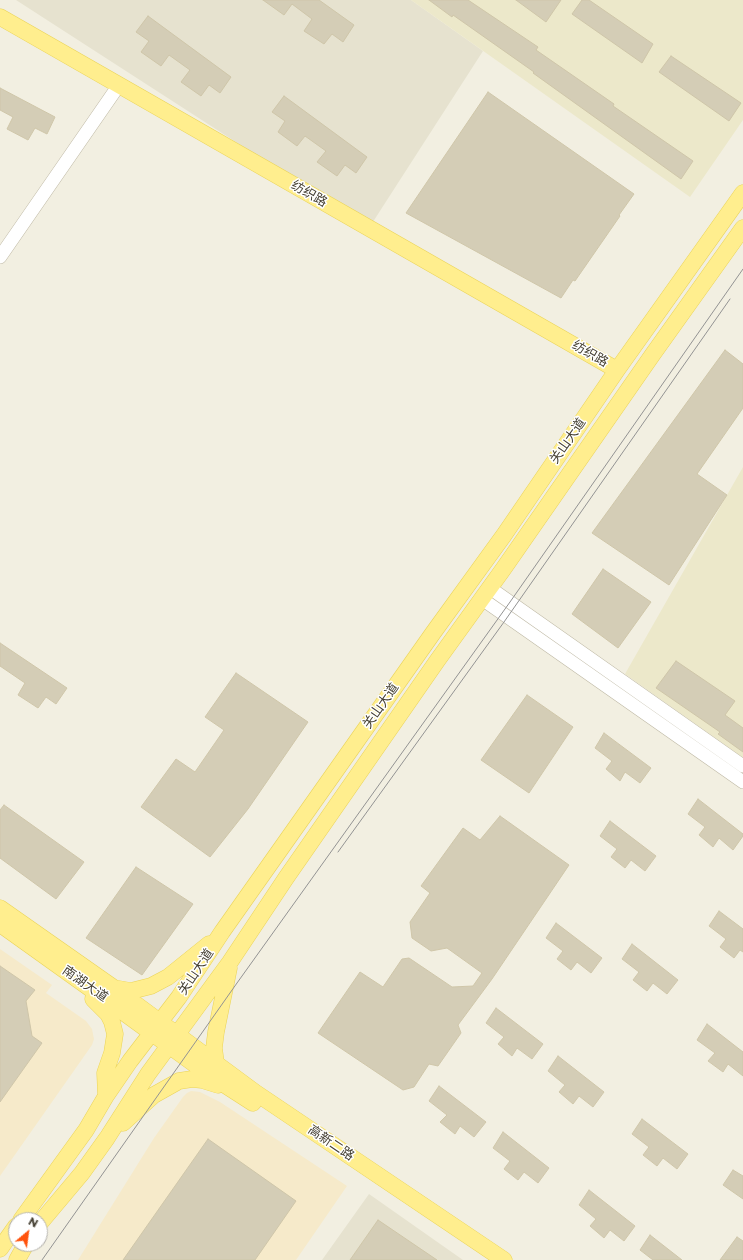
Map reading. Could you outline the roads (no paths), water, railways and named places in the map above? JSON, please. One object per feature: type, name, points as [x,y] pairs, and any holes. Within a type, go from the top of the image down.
[{"type":"main road","name":"纺织路","points":[[0,17],[617,370]]},
{"type":"main road","name":"关山大道","points":[[26,1212],[86,1130],[130,1060],[179,996],[222,932],[433,633],[504,536],[617,370],[743,193]]},
{"type":"main road","name":"关山大道","points":[[48,1213],[82,1173],[107,1138],[148,1074],[230,962],[290,872],[743,228]]},
{"type":"main road","name":"南湖大道","points":[[0,908],[114,988],[156,1027]]},
{"type":"main road","name":"南湖大道","points":[[0,924],[41,953],[156,1027],[173,1040]]},
{"type":"main road","points":[[114,988],[131,991],[151,986],[168,977],[222,932]]},
{"type":"main road","points":[[41,953],[100,1005],[108,1014],[112,1022],[115,1034],[112,1053],[105,1073],[106,1096]]},
{"type":"main road","points":[[216,1063],[214,1048],[216,1032],[230,962]]},
{"type":"main road","name":"高新二路","points":[[173,1040],[216,1063],[256,1093],[504,1260]]},
{"type":"main road","name":"高新二路","points":[[173,1040],[208,1074],[486,1260]]},
{"type":"main road","points":[[107,1138],[154,1095],[179,1081],[192,1079],[202,1080],[236,1092]]},
{"type":"main road","points":[[0,1249],[8,1238]]},
{"type":"street","points":[[0,257],[118,85]]},
{"type":"street","points":[[486,593],[743,766]]},
{"type":"street","points":[[486,593],[743,782]]},
{"type":"tram line","points":[[42,1260],[237,983],[510,602],[743,269]]},
{"type":"tram line","points":[[338,852],[504,622],[730,299]]}]
